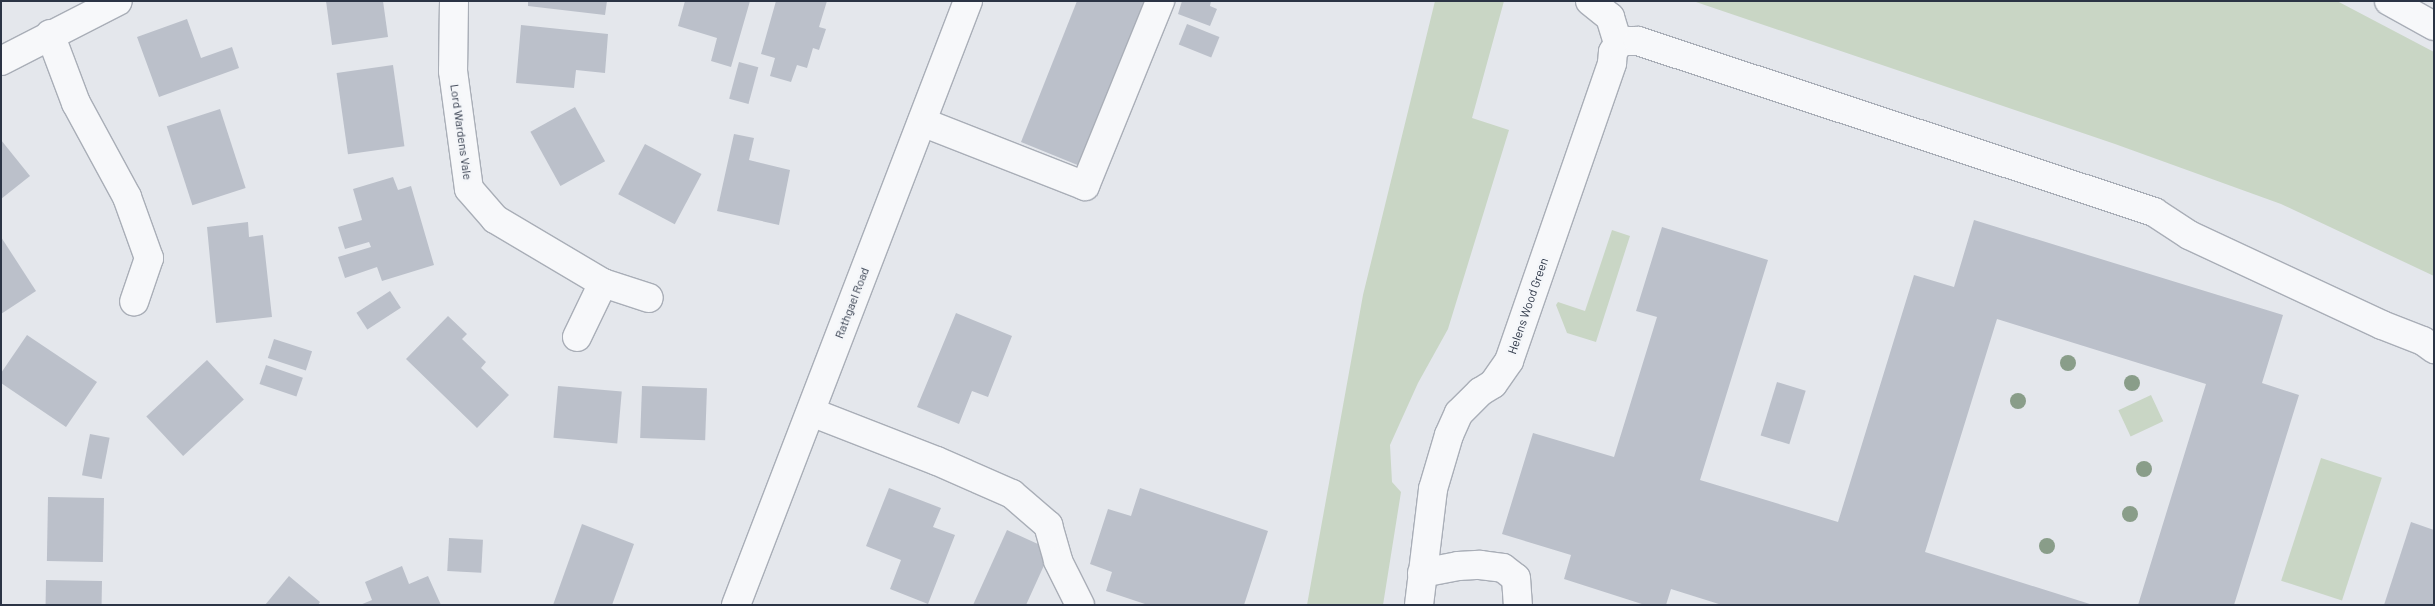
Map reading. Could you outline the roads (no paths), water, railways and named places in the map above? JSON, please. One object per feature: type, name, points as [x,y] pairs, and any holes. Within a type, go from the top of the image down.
[{"type":"street","points":[[1,61],[50,34],[118,1]]},
{"type":"street","name":"Lord Wardens Vale","points":[[454,1],[453,71],[469,188],[495,219],[603,282],[649,298]]},
{"type":"street","name":"Rathgael Road","points":[[736,605],[968,1]]},
{"type":"street","points":[[922,122],[1085,186],[1160,1]]},
{"type":"street","points":[[1590,1],[1610,17],[1628,43],[2154,212],[2189,235],[2382,325],[2423,341],[2434,349]]},
{"type":"street","points":[[2389,1],[2434,26]]},
{"type":"street","points":[[50,34],[76,103],[127,197],[148,258],[134,302]]},
{"type":"street","name":"Helens Wood Green","points":[[1418,605],[1433,489],[1449,435],[1459,413],[1480,392],[1493,384],[1509,361],[1608,72],[1613,52],[1628,43]]},
{"type":"street","points":[[576,337],[603,282]]},
{"type":"street","points":[[811,412],[937,461],[1012,494],[1048,525],[1058,561],[1080,605]]},
{"type":"street","points":[[1422,573],[1458,566],[1480,565],[1503,568],[1516,578],[1518,605]]}]
